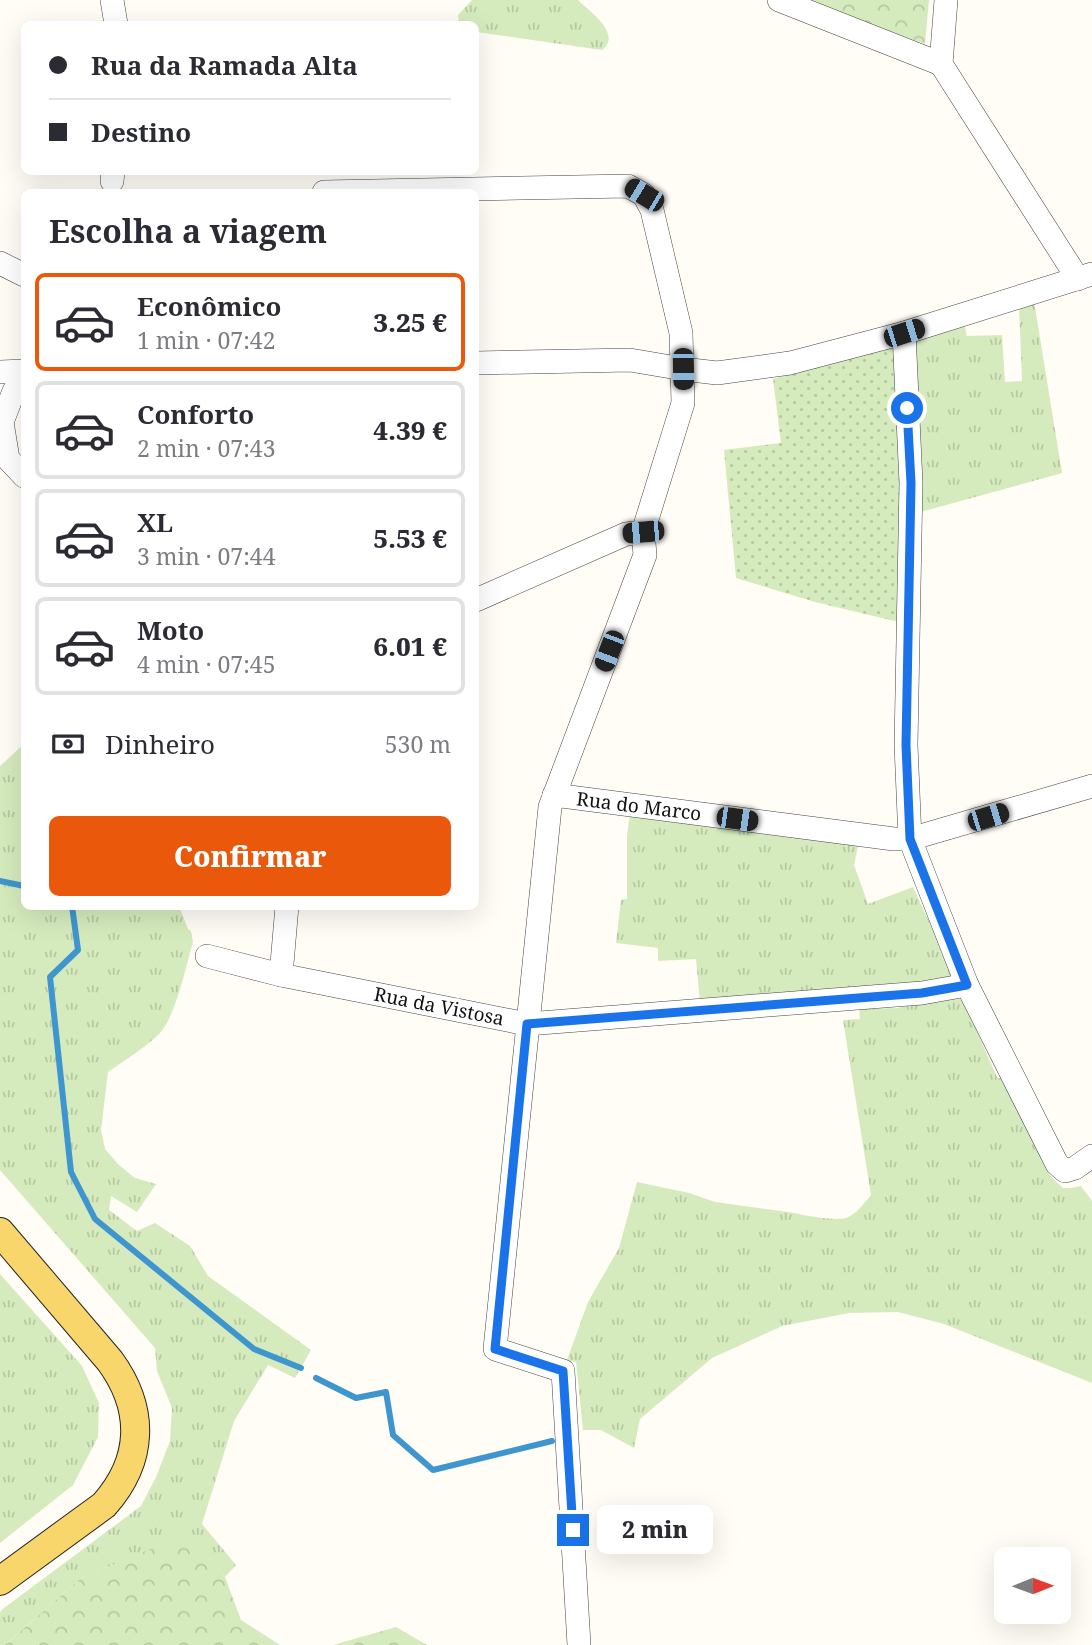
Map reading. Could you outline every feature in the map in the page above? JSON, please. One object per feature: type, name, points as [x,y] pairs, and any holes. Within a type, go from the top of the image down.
[{"type":"main road","points":[[0,1232],[120,1374],[131,1400],[136,1434],[126,1472],[104,1505],[0,1581]]},
{"type":"street","points":[[112,0],[116,21]]},
{"type":"street","points":[[479,363],[630,360],[718,373],[790,363],[904,333],[1085,276],[941,61],[779,0]]},
{"type":"street","points":[[941,61],[946,0]]},
{"type":"street","points":[[476,189],[628,186],[644,195],[652,210],[681,333],[684,403],[643,532],[645,555],[550,807],[495,1349],[563,1371],[579,1645]]},
{"type":"street","points":[[0,263],[21,274]]},
{"type":"street","points":[[904,333],[911,483],[906,745],[910,839],[967,985],[1057,1164],[1065,1171],[1084,1162]]},
{"type":"street","points":[[0,372],[21,373]]},
{"type":"street","points":[[21,378],[2,422],[8,459],[21,473]]},
{"type":"street","points":[[479,599],[626,534],[643,532]]},
{"type":"street","name":"Rua do Marco","points":[[554,795],[910,839],[1092,786]]},
{"type":"street","points":[[281,975],[287,910]]},
{"type":"street","name":"Rua da Vistosa","points":[[207,956],[281,975],[527,1024],[922,993],[967,985]]},
{"type":"green space","points":[[472,0],[578,0],[602,23],[609,37],[602,50],[479,32],[479,21],[459,21],[458,15]]},
{"type":"green space","points":[[804,0],[929,0],[925,44]]},
{"type":"green space","points":[[1034,301],[1062,473],[917,513],[913,338],[964,322],[967,336],[1002,335],[1005,382],[1022,381],[1019,306]]},
{"type":"green space","points":[[892,343],[896,345],[903,438],[903,623],[815,602],[736,578],[724,450],[781,443],[773,379]]},
{"type":"green space","points":[[21,747],[21,910],[180,910],[191,931],[193,942],[184,977],[166,1025],[148,1044],[108,1072],[101,1130],[105,1149],[135,1178],[156,1184],[137,1212],[111,1196],[109,1210],[137,1231],[155,1223],[190,1246],[208,1276],[311,1350],[295,1378],[268,1365],[234,1421],[202,1524],[236,1565],[225,1577],[189,1534],[81,1578],[5,1645],[0,1645],[0,1612],[141,1506],[170,1441],[172,1408],[157,1371],[155,1348],[0,1170],[0,766]]},
{"type":"green space","points":[[630,813],[859,842],[854,865],[868,904],[913,887],[956,979],[700,1003],[696,959],[658,961],[658,948],[616,943],[621,900],[627,899],[627,836]]},
{"type":"green space","points":[[956,998],[967,1002],[970,1016],[997,1077],[1006,1080],[1047,1162],[1049,1173],[1063,1188],[1081,1186],[1092,1201],[1092,1383],[944,1324],[898,1312],[849,1313],[782,1326],[712,1358],[640,1419],[634,1448],[601,1430],[583,1430],[576,1362],[567,1360],[588,1302],[619,1248],[637,1182],[689,1193],[715,1202],[821,1218],[841,1219],[850,1216],[871,1195],[843,1020],[860,1019],[859,1009],[897,1008]]},
{"type":"green space","points":[[0,1274],[82,1366],[99,1403],[98,1437],[73,1485],[0,1543]]},
{"type":"green space","points":[[189,1533],[225,1577],[241,1620],[280,1645],[5,1645],[81,1578]]},
{"type":"green space","points":[[396,1627],[427,1645],[333,1645]]},
{"type":"waterway","points":[[0,881],[21,885]]},
{"type":"waterway","points":[[73,910],[78,950],[50,977],[71,1172],[95,1219],[254,1349],[301,1368]]},
{"type":"waterway","points":[[316,1378],[356,1398],[386,1392],[393,1435],[433,1470],[552,1441]]},
{"type":"route","points":[[573,1530],[563,1371],[495,1349],[527,1024],[922,993],[967,985],[910,839],[908,826],[906,745],[911,483],[907,408]]}]
